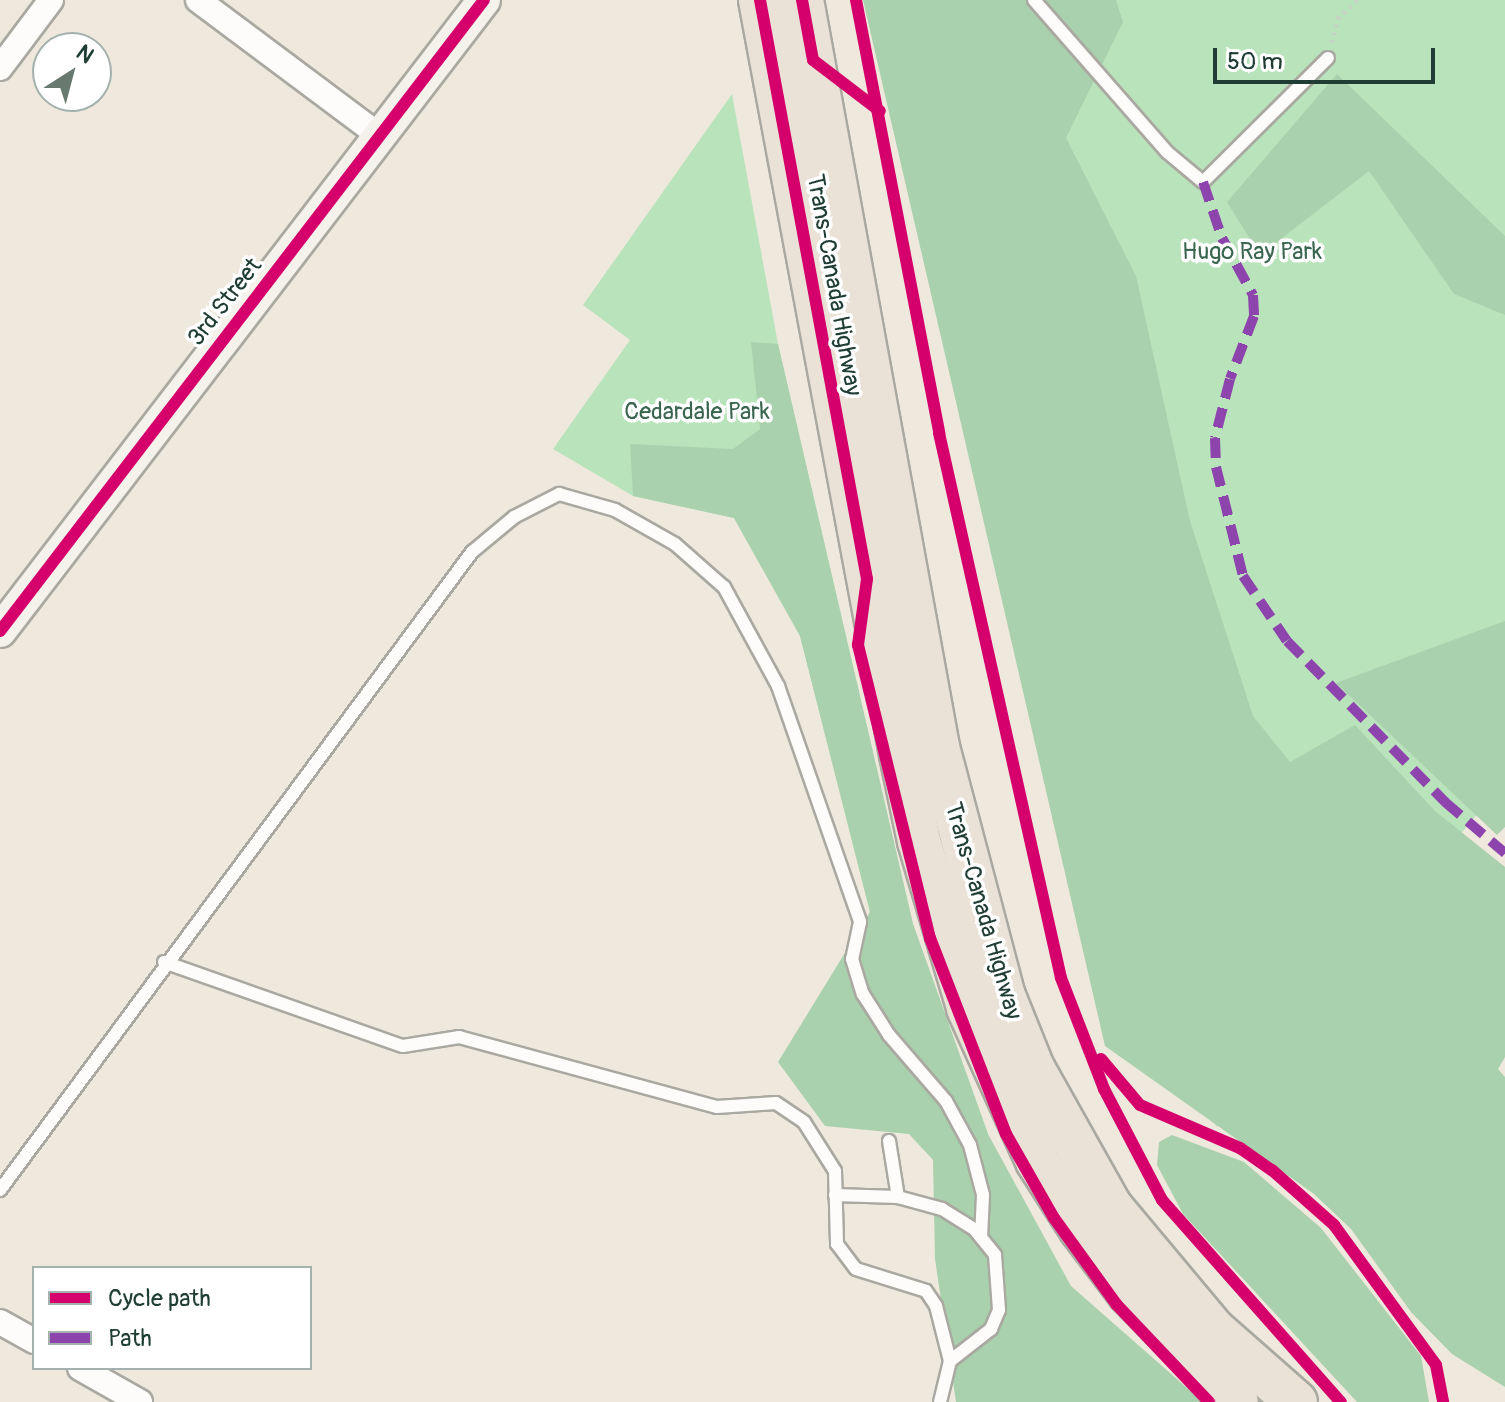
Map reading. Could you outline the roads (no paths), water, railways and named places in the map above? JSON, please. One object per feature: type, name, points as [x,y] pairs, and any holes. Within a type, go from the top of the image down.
[{"type":"highway","name":"Trans-Canada Highway","points":[[760,0],[901,755],[919,841],[968,1008],[1037,1161],[1080,1228],[1129,1293],[1237,1402]]},
{"type":"highway","name":"Trans-Canada Highway","points":[[802,0],[938,747],[1004,996],[1065,1130],[1111,1207],[1214,1330],[1296,1402]]},
{"type":"street","points":[[0,68],[51,0]]},
{"type":"street","points":[[198,0],[380,136]]},
{"type":"street","name":"3rd Street","points":[[0,631],[484,0]]},
{"type":"street","points":[[0,1322],[32,1340]]},
{"type":"street","points":[[84,1370],[140,1402]]},
{"type":"lane","points":[[1034,0],[1167,152],[1203,182],[1328,58]]},
{"type":"lane","points":[[0,1190],[164,962],[472,552],[514,517],[559,494],[615,510],[675,544],[724,587],[778,686],[860,922],[852,959],[863,994],[889,1035],[946,1101],[970,1145],[983,1195],[981,1237]]},
{"type":"lane","points":[[164,962],[403,1046],[459,1037],[717,1107],[776,1103],[804,1122],[835,1171],[837,1244],[856,1269],[926,1291],[936,1306],[950,1361],[940,1402]]},
{"type":"lane","points":[[889,1141],[898,1197]]},
{"type":"lane","points":[[835,1195],[898,1197],[942,1209],[981,1237],[995,1255],[999,1310],[991,1329],[950,1361]]},
{"type":"park label","name":"Hugo Ray Park","points":[[1252,252]]},
{"type":"park label","name":"Cedardale Park","points":[[697,412]]}]
